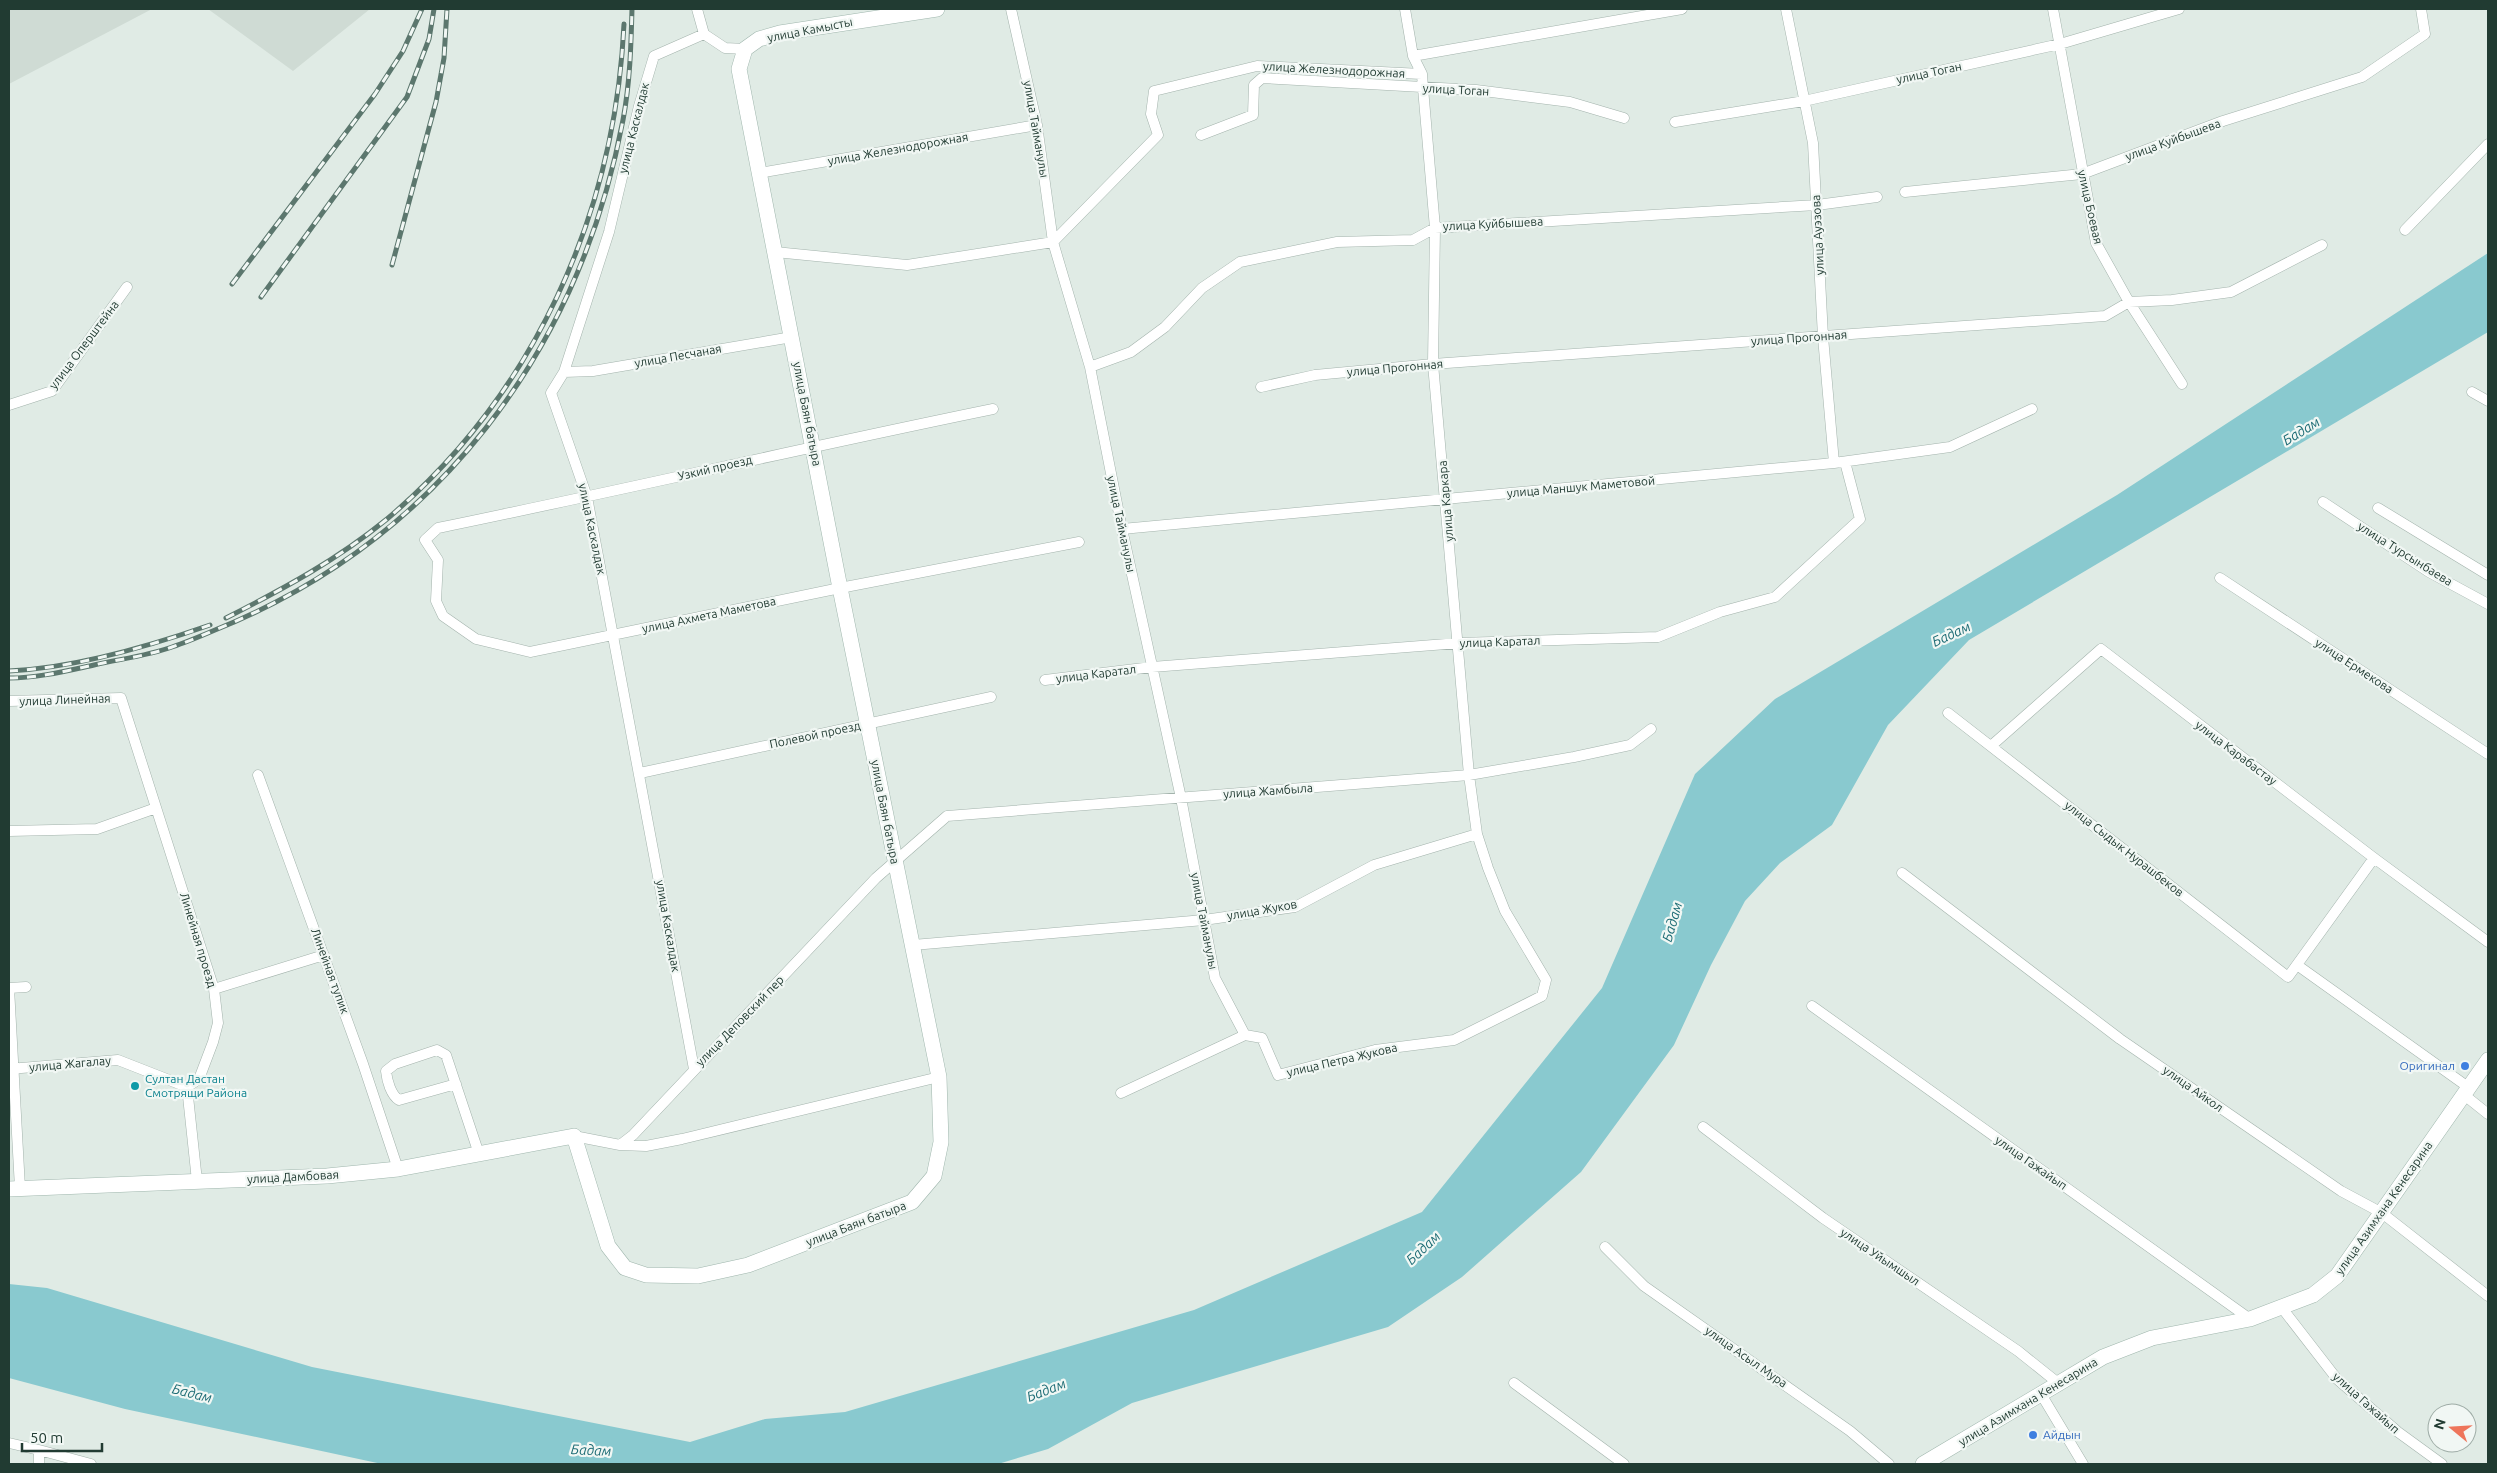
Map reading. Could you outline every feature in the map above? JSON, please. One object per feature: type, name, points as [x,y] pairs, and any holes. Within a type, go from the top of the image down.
[{"type":"street","points":[[697,9],[704,34],[725,48],[745,49]]},
{"type":"street","name":"улица Камысты","points":[[745,49],[759,39],[780,32],[937,9]]},
{"type":"street","name":"улица Тайманулы","points":[[1011,9],[1037,125],[1053,242],[1090,367],[1122,529],[1181,798],[1215,978],[1245,1035]]},
{"type":"street","name":"улица Каркара","points":[[1405,9],[1413,56],[1422,74],[1424,88],[1435,228],[1433,364],[1459,642],[1469,776],[1477,834],[1505,911],[1546,980]]},
{"type":"street","name":"улица Железнодорожная","points":[[1413,56],[1682,9]]},
{"type":"street","name":"улица Ауэзова","points":[[1786,9],[1813,143],[1823,336],[1834,463]]},
{"type":"street","name":"улица Боевая","points":[[2052,9],[2096,243],[2129,302],[2182,384]]},
{"type":"street","name":"улица Тоган","points":[[1675,122],[1804,101],[2060,44],[2178,9]]},
{"type":"street","name":"улица Куйбышева","points":[[1905,192],[2082,174],[2223,121],[2362,76],[2424,34],[2421,9]]},
{"type":"street","name":"улица Каскалдак","points":[[694,1069],[587,497],[552,393],[564,372],[609,232],[639,106],[654,56],[704,34]]},
{"type":"street","name":"улица Баян батыра","points":[[574,1136],[608,1246],[625,1268],[646,1275],[698,1276],[748,1265],[912,1202],[934,1176],[941,1142],[939,1076],[913,945],[894,862],[739,68],[745,49]]},
{"type":"street","name":"улица Железнодорожная","points":[[1053,242],[1158,134],[1151,114],[1154,91],[1257,66],[1422,74]]},
{"type":"street","name":"улица Тоган","points":[[1201,135],[1254,115],[1254,85],[1262,78],[1476,90],[1570,102],[1624,118]]},
{"type":"street","name":"улица Железнодорожная","points":[[759,173],[1037,125]]},
{"type":"street","points":[[2405,230],[2488,144]]},
{"type":"street","name":"улица Куйбышева","points":[[1090,367],[1131,352],[1164,326],[1202,288],[1240,262],[1337,242],[1413,240],[1435,228],[1817,205],[1877,197]]},
{"type":"street","points":[[775,252],[907,265],[1053,242]]},
{"type":"street","name":"улица Прогонная","points":[[1261,387],[1315,375],[1433,364],[2104,316],[2129,302],[2172,300],[2231,292],[2322,245]]},
{"type":"street","name":"улица Оперштейна","points":[[9,405],[52,391],[127,287]]},
{"type":"street","name":"улица Песчаная","points":[[564,372],[593,371],[792,336]]},
{"type":"street","points":[[2472,392],[2488,401]]},
{"type":"street","name":"Узкий проезд","points":[[438,528],[587,497],[813,446],[993,409]]},
{"type":"street","name":"улица Маншук Маметовой","points":[[1122,529],[1845,462],[1950,447],[2032,409]]},
{"type":"street","name":"улица Каратал","points":[[1044,680],[1152,667],[1459,642],[1658,637],[1720,612],[1775,597],[1860,519],[1845,462]]},
{"type":"street","name":"улица Турсынбаева","points":[[2322,502],[2429,572],[2488,604]]},
{"type":"street","name":"улица Турсынбаева","points":[[2378,508],[2488,575]]},
{"type":"street","name":"улица Ахмета Маметова","points":[[438,528],[425,540],[438,560],[436,601],[443,616],[476,639],[530,652],[840,588],[1079,542]]},
{"type":"street","name":"улица Ермекова","points":[[2220,578],[2488,754]]},
{"type":"street","name":"улица Карабастау","points":[[1991,746],[2101,649],[2374,858],[2488,942]]},
{"type":"street","name":"Полевой проезд","points":[[640,773],[991,697]]},
{"type":"street","name":"улица Линейная","points":[[9,701],[121,698]]},
{"type":"street","name":"Линейная проезд","points":[[121,698],[214,989],[218,1023],[213,1042],[199,1079],[187,1086]]},
{"type":"street","name":"улица Сыдык Нурашбеков","points":[[1948,713],[2288,977],[2297,965]]},
{"type":"street","name":"улица Жамбыла","points":[[894,862],[947,816],[1469,776],[1574,758],[1630,745],[1651,729]]},
{"type":"street","name":"Линейная тупик","points":[[258,775],[363,1064],[398,1170]]},
{"type":"street","points":[[9,831],[98,830],[156,808]]},
{"type":"street","name":"улица Жуков","points":[[913,945],[1204,920],[1295,907],[1374,865],[1477,834]]},
{"type":"street","points":[[2374,858],[2297,965],[2466,1090],[2488,1114]]},
{"type":"street","name":"улица Деповский пер","points":[[620,1145],[633,1135],[876,878],[894,862]]},
{"type":"street","name":"улица Айкол","points":[[1902,873],[2120,1038],[2341,1191],[2382,1213],[2488,1296]]},
{"type":"street","points":[[214,989],[324,955]]},
{"type":"street","name":"улица Петра Жукова","points":[[1245,1035],[1262,1038],[1278,1075],[1375,1050],[1454,1040],[1542,996],[1546,980]]},
{"type":"street","points":[[14,1188],[9,988],[26,987]]},
{"type":"street","name":"улица Гажайып","points":[[1812,1006],[2250,1319]]},
{"type":"street","points":[[1121,1093],[1245,1035]]},
{"type":"street","points":[[456,1084],[399,1100],[390,1087],[386,1071],[395,1064],[437,1050],[446,1055],[456,1084],[479,1154]]},
{"type":"street","name":"улица Жагалау","points":[[11,1069],[118,1060],[187,1086]]},
{"type":"street","name":"улица Азимхана Кенесарина","points":[[1924,1464],[2103,1357],[2152,1338],[2250,1319],[2312,1295],[2337,1276],[2488,1060]]},
{"type":"street","points":[[574,1136],[620,1145],[646,1146],[682,1139],[939,1076]]},
{"type":"street","points":[[187,1086],[197,1181]]},
{"type":"street","name":"улица Уйымшыл","points":[[1703,1127],[1823,1218],[2018,1351],[2058,1383]]},
{"type":"street","name":"улица Дамбовая","points":[[14,1188],[327,1176],[398,1170],[574,1136]]},
{"type":"street","name":"улица Асыл Мура","points":[[1604,1247],[1644,1286],[1850,1431],[1889,1464]]},
{"type":"street","name":"улица Гажайып","points":[[2282,1308],[2337,1378],[2398,1432],[2442,1464]]},
{"type":"street","points":[[1514,1383],[1624,1464]]},
{"type":"street","points":[[2041,1394],[2083,1464]]},
{"type":"street","points":[[9,1443],[91,1464]]},
{"type":"street","points":[[39,1450],[39,1464]]},
{"type":"shaded area","points":[[9,9],[152,9],[9,84]]},
{"type":"shaded area","points":[[208,9],[370,9],[293,71]]},
{"type":"water","name":"Бадам","points":[[2488,253],[2488,332],[1969,640],[1888,725],[1832,825],[1780,863],[1745,901],[1711,965],[1674,1045],[1581,1172],[1462,1277],[1388,1327],[1132,1403],[1048,1449],[998,1464],[382,1464],[125,1409],[9,1378],[9,1284],[47,1288],[312,1367],[690,1442],[765,1419],[845,1412],[1194,1310],[1422,1212],[1602,988],[1695,774],[1775,699],[2117,495]]},
{"type":"railway","points":[[232,284],[375,94],[403,51],[422,9]]},
{"type":"railway","points":[[261,297],[407,97],[429,39],[434,9]]},
{"type":"railway","points":[[392,265],[436,102],[444,58],[447,9]]},
{"type":"railway","points":[[9,678],[52,674],[143,655],[178,645],[215,630],[294,592],[366,545],[430,491],[485,429],[533,360],[572,285],[602,205],[623,120],[629,78],[632,9]]},
{"type":"railway","points":[[226,618],[329,561],[387,519],[439,470],[485,416],[524,358],[557,296],[584,231],[604,164],[617,95],[624,24]]},
{"type":"railway","points":[[9,671],[59,666],[85,661],[161,641],[210,625]]},
{"type":"place","name":"Оригинал","points":[[2465,1066]]},
{"type":"place","name":"Султан Дастан Смотрящи Района","points":[[135,1086]]},
{"type":"place","name":"Айдын","points":[[2033,1435]]}]
